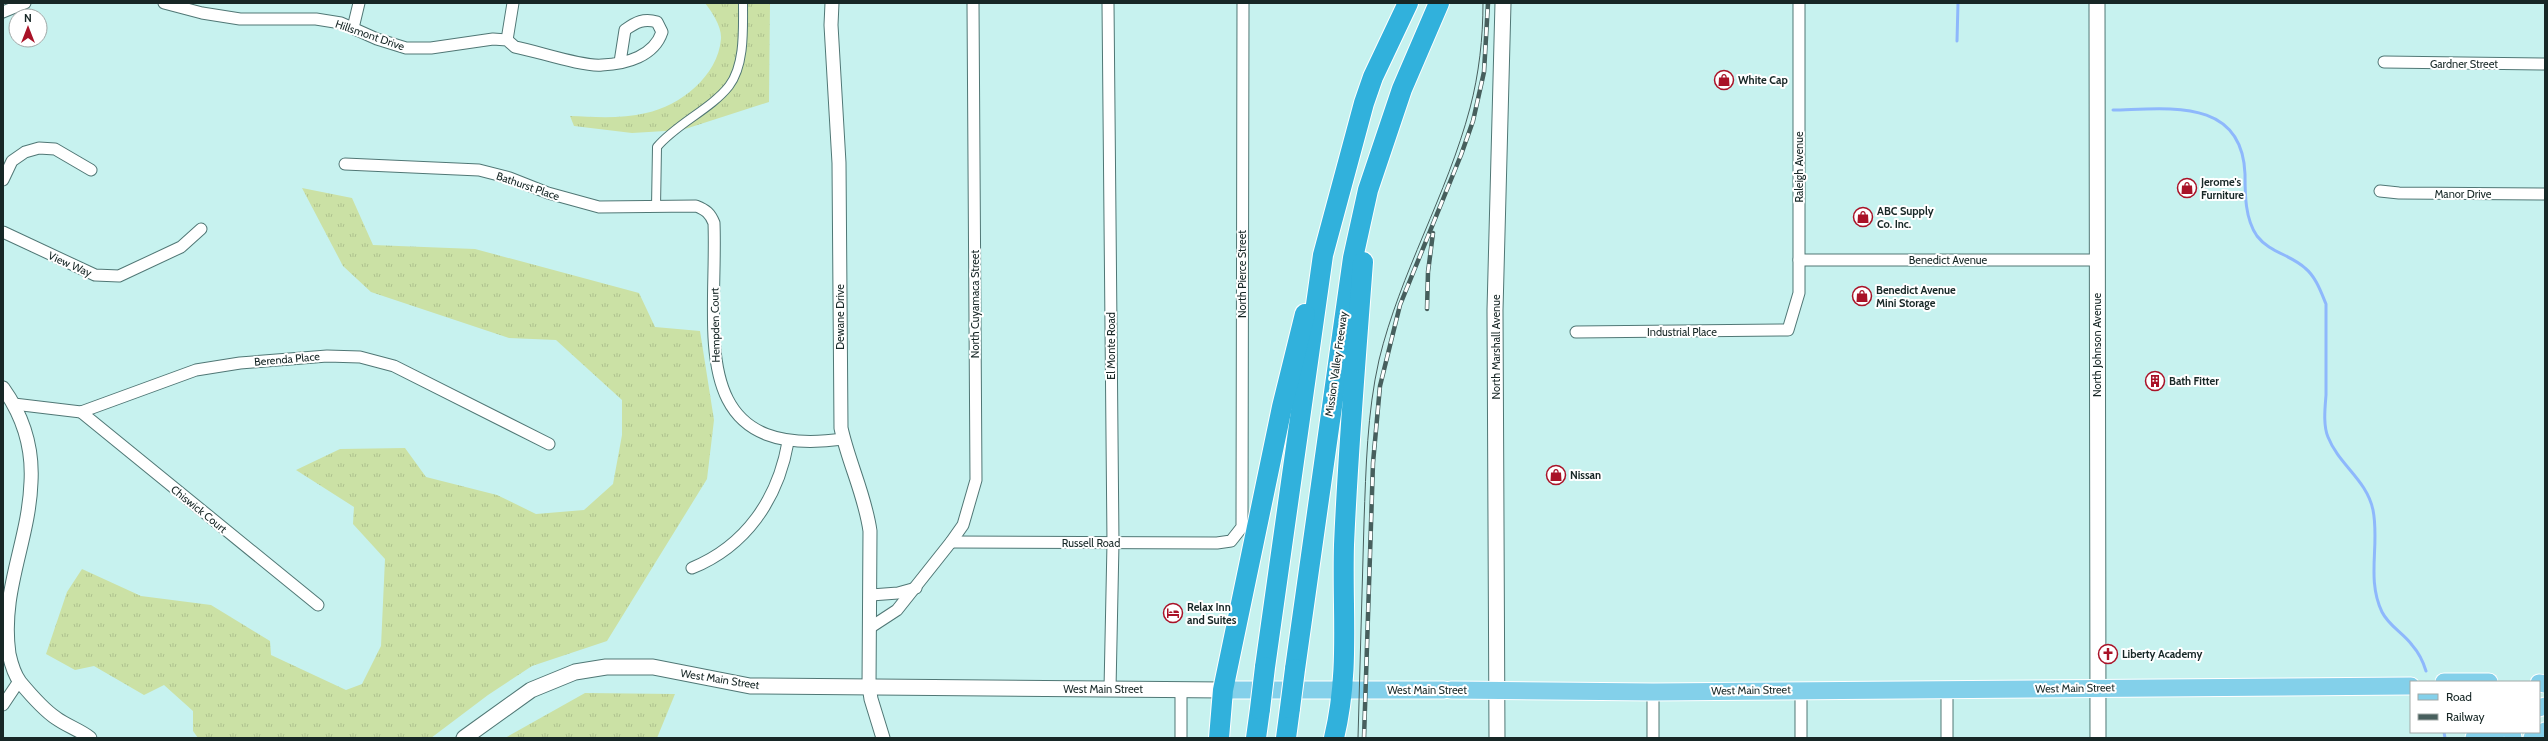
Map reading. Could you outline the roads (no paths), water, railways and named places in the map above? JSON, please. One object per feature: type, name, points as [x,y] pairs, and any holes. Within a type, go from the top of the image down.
[{"type":"highway","points":[[1219,738],[1223,690],[1299,335],[1324,255],[1364,103],[1373,77],[1408,3]]},
{"type":"highway","name":"Mission Valley Freeway","points":[[1286,738],[1345,300],[1368,190],[1402,89],[1439,3]]},
{"type":"highway","points":[[1334,738],[1343,691],[1345,667],[1344,557],[1348,454],[1368,190]]},
{"type":"highway","points":[[1256,738],[1324,255]]},
{"type":"main road","name":"North Marshall Avenue","points":[[1498,738],[1495,310],[1503,3]]},
{"type":"main road","name":"North Johnson Avenue","points":[[2097,3],[2098,738]]},
{"type":"main road","name":"West Main Street","points":[[464,738],[531,690],[575,672],[606,667],[653,668],[750,686],[1653,692],[1801,689],[1947,691],[2098,688],[2410,686]]},
{"type":"main road","points":[[2532,738],[2545,731]]},
{"type":"street","points":[[3,12],[25,3]]},
{"type":"street","name":"Hillsmont Drive","points":[[164,3],[202,13],[240,19],[316,19],[341,23],[377,39],[406,48],[431,48],[493,39],[507,40],[515,47],[589,64],[602,65],[620,62]]},
{"type":"street","points":[[353,28],[359,3]]},
{"type":"street","points":[[507,40],[513,3]]},
{"type":"street","points":[[656,207],[656,147],[683,122],[728,86],[738,69],[742,39],[743,3]]},
{"type":"street","name":"Dewane Drive","points":[[832,3],[831,25],[839,163],[840,402],[843,440],[867,506],[870,531],[871,627]]},
{"type":"street","name":"North Cuyamaca Street","points":[[871,627],[898,610],[917,588],[951,542],[963,525],[976,480],[973,3]]},
{"type":"street","name":"El Monte Road","points":[[1108,3],[1113,543],[1110,689]]},
{"type":"street","name":"North Pierce Street","points":[[1230,541],[1242,527],[1243,3]]},
{"type":"street","name":"Raleigh Avenue","points":[[1788,330],[1799,293],[1799,3]]},
{"type":"street","name":"Gardner Street","points":[[2384,62],[2545,64]]},
{"type":"street","points":[[3,180],[12,161],[25,152],[39,148],[55,149],[91,170]]},
{"type":"street","name":"Bathurst Place","points":[[345,164],[480,170],[510,178],[548,193],[600,207],[696,206],[710,213]]},
{"type":"street","name":"Manor Drive","points":[[2380,191],[2399,193],[2545,194]]},
{"type":"street","name":"Hempden Court","points":[[710,213],[714,223],[714,361],[721,386],[731,407],[739,417],[768,436],[788,442],[812,444],[843,440]]},
{"type":"street","name":"View Way","points":[[3,232],[95,275],[119,276],[181,247],[201,229]]},
{"type":"street","name":"Benedict Avenue","points":[[1799,260],[2097,260]]},
{"type":"street","name":"Industrial Place","points":[[1576,332],[1788,330]]},
{"type":"street","name":"Berenda Place","points":[[14,404],[82,412],[196,370],[240,363],[327,356],[360,357],[394,366],[549,444]]},
{"type":"street","points":[[3,388],[14,404],[28,442],[32,470],[30,496],[4,609],[7,647],[19,681],[56,718],[90,738]]},
{"type":"street","name":"Chiswick Court","points":[[82,412],[318,605]]},
{"type":"street","points":[[692,568],[711,560],[728,549],[756,520],[769,502],[784,466],[788,442]]},
{"type":"street","name":"Russell Road","points":[[951,542],[1217,543],[1230,541]]},
{"type":"street","points":[[871,595],[898,593],[917,588]]},
{"type":"street","points":[[871,627],[869,686],[871,699],[883,738]]},
{"type":"street","points":[[3,705],[19,681]]},
{"type":"street","points":[[1181,689],[1181,738]]},
{"type":"street","points":[[1801,689],[1801,738]]},
{"type":"street","points":[[1947,691],[1947,738]]},
{"type":"street","points":[[1653,692],[1653,738]]},
{"type":"waterway","points":[[1957,41],[1958,3]]},
{"type":"waterway","points":[[2113,110],[2156,109],[2198,113],[2216,120],[2231,131],[2241,149],[2245,174],[2246,206],[2253,229],[2257,236],[2268,246],[2299,264],[2309,272],[2315,280],[2326,304],[2326,432],[2333,447],[2359,481],[2370,499],[2375,523],[2375,587],[2377,600],[2382,612],[2388,621],[2414,648],[2424,664],[2426,671]]},
{"type":"waterway","points":[[2444,733],[2445,738]]},
{"type":"tram line","points":[[1358,738],[1366,461],[1375,380],[1388,328],[1399,296],[1449,172],[1470,108],[1480,56],[1483,3]]},
{"type":"railway","points":[[1364,738],[1373,463],[1380,386],[1400,305],[1461,155],[1473,121],[1484,72],[1488,3]]},
{"type":"railway","points":[[1427,309],[1428,272],[1433,233]]},
{"type":"place","name":"White Cap","points":[[1724,80]]},
{"type":"place","name":"Jerome's Furniture","points":[[2187,188]]},
{"type":"place","name":"ABC Supply Co. Inc.","points":[[1863,217]]},
{"type":"place","name":"Benedict Avenue Mini Storage","points":[[1862,296]]},
{"type":"place","name":"Bath Fitter","points":[[2155,381]]},
{"type":"place","name":"Nissan","points":[[1556,475]]},
{"type":"place","name":"Relax Inn and Suites","points":[[1173,613]]},
{"type":"place","name":"Liberty Academy","points":[[2108,654]]}]
